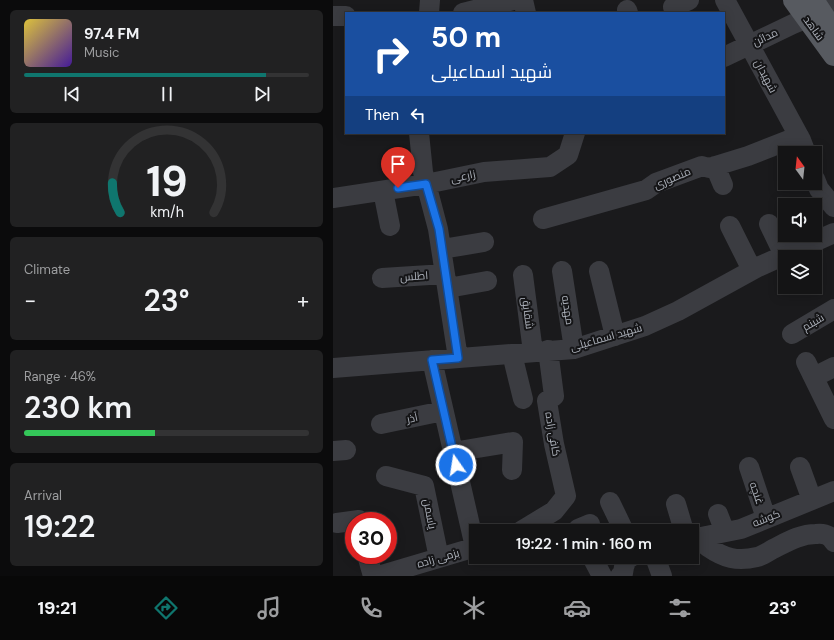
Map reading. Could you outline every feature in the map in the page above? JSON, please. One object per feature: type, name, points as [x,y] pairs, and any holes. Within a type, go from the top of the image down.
[{"type":"main road","name":"شاهد","points":[[793,0],[819,10],[834,32]]},
{"type":"main road","name":"شاهد","points":[[819,10],[834,55]]},
{"type":"street","points":[[429,12],[430,0]]},
{"type":"street","points":[[467,12],[513,0]]},
{"type":"street","points":[[523,0],[526,12]]},
{"type":"street","name":"شهیدان","points":[[725,0],[802,144]]},
{"type":"street","name":"مدائن","points":[[725,57],[819,10]]},
{"type":"street","points":[[333,16],[345,16]]},
{"type":"street","points":[[419,134],[423,172],[439,229],[458,358]]},
{"type":"street","name":"زارعی","points":[[333,198],[426,184],[484,172],[550,167],[568,155],[575,134]]},
{"type":"street","name":"منصوری","points":[[543,219],[646,190],[656,183],[702,166],[709,168],[748,156],[802,144]]},
{"type":"street","points":[[715,166],[723,185]]},
{"type":"street","points":[[823,183],[834,207]]},
{"type":"street","points":[[383,191],[390,226]]},
{"type":"street","points":[[769,224],[782,250]]},
{"type":"street","points":[[730,226],[752,270]]},
{"type":"street","name":"شهید اسماعیلی","points":[[795,250],[834,233]]},
{"type":"street","points":[[442,249],[484,242]]},
{"type":"street","name":"شهید اسماعیلی","points":[[333,363],[432,360],[574,349],[645,326],[678,311],[752,270],[778,258]]},
{"type":"street","name":"مهدیه","points":[[562,271],[574,349]]},
{"type":"street","points":[[599,272],[615,336]]},
{"type":"street","name":"شقایق","points":[[523,275],[541,351]]},
{"type":"street","name":"اطلس","points":[[382,278],[487,281]]},
{"type":"street","name":"شبنم","points":[[792,334],[834,309]]},
{"type":"street","name":"کافی زاده","points":[[533,524],[554,511],[566,496],[554,444],[547,401],[554,396],[541,351]]},
{"type":"street","points":[[512,354],[523,399]]},
{"type":"street","points":[[432,360],[470,524]]},
{"type":"street","points":[[834,367],[810,370],[834,419]]},
{"type":"street","name":"آذر","points":[[381,424],[443,411]]},
{"type":"street","points":[[453,452],[513,442],[512,470]]},
{"type":"street","name":"غنچه","points":[[749,467],[766,518]]},
{"type":"street","points":[[800,467],[812,500]]},
{"type":"street","name":"یاسمن","points":[[386,476],[424,486],[439,558]]},
{"type":"street","name":"کوشه","points":[[699,535],[741,529],[833,493]]},
{"type":"street","points":[[610,502],[621,524]]},
{"type":"street","points":[[677,504],[686,524]]},
{"type":"street","points":[[718,514],[725,532]]},
{"type":"street","points":[[337,523],[345,522]]},
{"type":"street","points":[[699,541],[732,559],[739,568],[743,560],[759,557],[796,538],[808,534],[822,533],[831,537],[834,542]]},
{"type":"street","name":"بزمی زاده","points":[[378,576],[421,570],[439,558],[469,549]]},
{"type":"street","points":[[370,564],[373,576]]},
{"type":"street","points":[[592,564],[602,576]]},
{"type":"street","points":[[620,576],[623,573],[625,564]]},
{"type":"street","points":[[658,564],[662,576]]},
{"type":"route","points":[[398,188],[426,184],[439,229],[458,358],[432,360],[456,465]]}]
